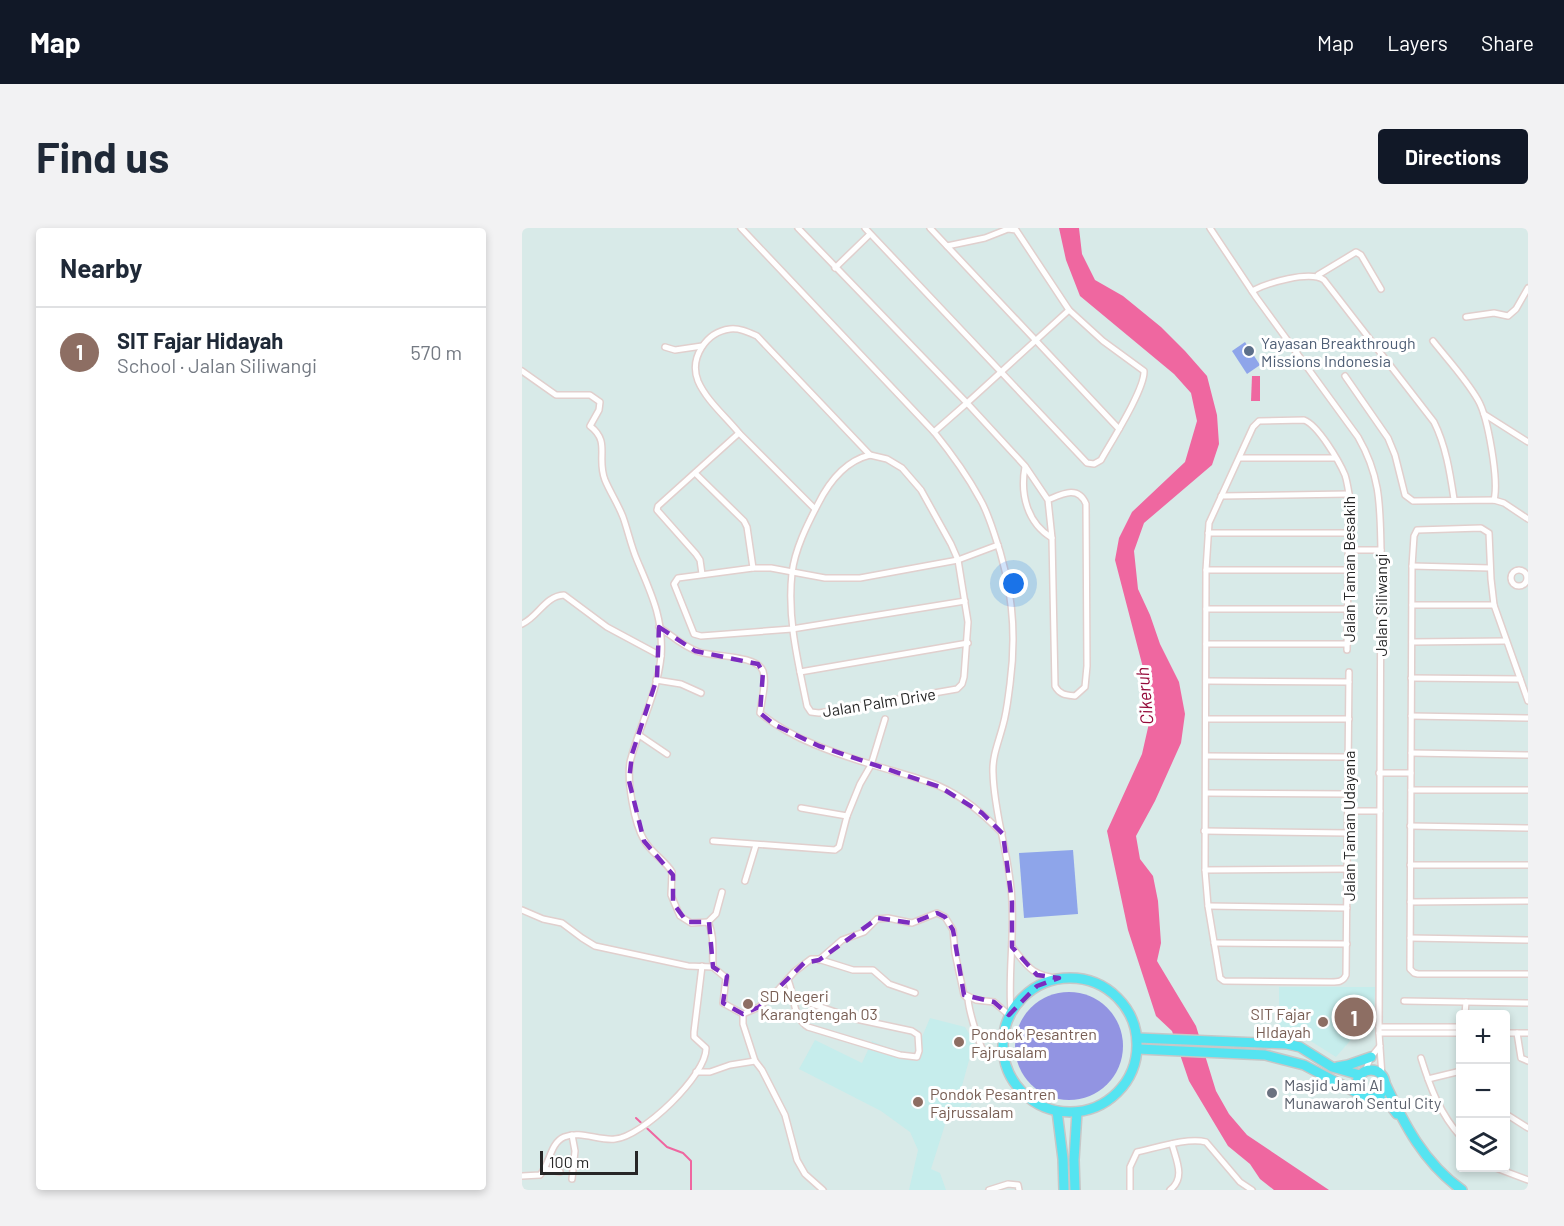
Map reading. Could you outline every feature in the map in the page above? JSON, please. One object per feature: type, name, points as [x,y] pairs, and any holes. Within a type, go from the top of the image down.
[{"type":"main road","points":[[1059,978],[1081,978],[1102,985],[1120,999],[1132,1017],[1138,1038],[1134,1068],[1125,1084],[1112,1098],[1095,1107],[1077,1112],[1057,1111],[1041,1106],[1027,1097],[1012,1078],[1003,1054],[1003,1034],[1010,1013],[1019,1000],[1037,986],[1059,978]]},
{"type":"main road","points":[[1138,1038],[1287,1044],[1300,1047],[1332,1067],[1363,1073],[1373,1070],[1384,1080],[1404,1123],[1421,1151],[1441,1173],[1462,1190]]},
{"type":"main road","points":[[1138,1049],[1265,1055],[1290,1061],[1311,1069],[1368,1099],[1376,1098],[1390,1106],[1404,1123]]},
{"type":"main road","points":[[1332,1067],[1348,1065],[1371,1057]]},
{"type":"main road","points":[[1361,1095],[1356,1086],[1363,1073]]},
{"type":"main road","points":[[1376,1098],[1384,1090],[1384,1080]]},
{"type":"main road","points":[[1057,1111],[1064,1190]]},
{"type":"main road","points":[[1075,1190],[1077,1112]]},
{"type":"street","points":[[741,228],[934,432],[959,463],[981,500],[998,545],[1009,584],[1013,635],[1008,703],[993,763],[996,801],[1012,902],[1010,1013]]},
{"type":"street","points":[[798,228],[1025,466],[1048,500],[1052,538],[1055,687],[1064,695],[1076,696],[1085,687],[1086,678],[1086,504],[1079,493],[1073,492],[1048,500]]},
{"type":"street","points":[[865,228],[1087,463],[1094,464],[1101,460],[1138,392],[1144,371],[1103,341],[1069,309],[1016,230],[1008,229],[985,238],[947,246]]},
{"type":"street","points":[[930,228],[1119,429]]},
{"type":"street","name":"Jalan Siliwangi","points":[[1210,228],[1252,291],[1347,421],[1367,453],[1378,487],[1381,550],[1379,1030],[1384,1080]]},
{"type":"street","points":[[835,268],[870,234]]},
{"type":"street","points":[[1252,291],[1264,284],[1318,275],[1356,252],[1361,255],[1382,289]]},
{"type":"street","points":[[1318,275],[1336,293],[1434,422],[1448,462],[1454,499]]},
{"type":"street","points":[[1466,317],[1494,313],[1508,316],[1516,309],[1528,288]]},
{"type":"street","points":[[934,432],[1069,309]]},
{"type":"street","points":[[815,509],[739,433],[701,389],[696,367],[702,346],[715,334],[731,329],[744,330],[757,336],[870,455]]},
{"type":"street","points":[[1433,341],[1479,402],[1484,414],[1495,474],[1494,500]]},
{"type":"street","points":[[665,347],[675,350],[702,346]]},
{"type":"street","points":[[522,370],[556,395],[590,395],[600,402],[599,410],[590,426],[598,432],[602,440],[600,457],[603,474],[622,516],[636,558],[653,594],[659,627],[661,656],[657,680],[630,762],[628,775],[630,794],[644,841],[672,872],[671,895],[680,916],[691,923],[708,922],[716,914],[722,892]]},
{"type":"street","points":[[1345,376],[1388,438],[1408,499],[1413,501],[1494,500],[1504,503],[1528,519]]},
{"type":"street","points":[[1484,414],[1528,442]]},
{"type":"street","name":"Jalan Taman Besakih","points":[[1206,644],[1347,647],[1349,494],[1345,476],[1335,458],[1313,426],[1304,420],[1260,421],[1253,427],[1240,458]]},
{"type":"street","points":[[702,574],[700,560],[657,510],[658,506],[739,433]]},
{"type":"street","name":"Jalan Palm Drive","points":[[870,455],[896,463],[921,490],[941,523],[958,560],[968,622],[968,643],[964,677],[957,689],[819,713],[811,712],[807,706],[792,629],[791,600],[792,572],[802,539],[815,509],[822,495],[843,468],[861,457],[870,455]]},
{"type":"street","points":[[1335,458],[1240,458],[1214,510],[1208,533],[1206,570],[1207,756],[1204,831],[1208,906],[1214,943],[1347,944]]},
{"type":"street","points":[[1025,466],[1022,490],[1029,510],[1039,528],[1052,538]]},
{"type":"street","points":[[695,472],[744,521],[747,527],[753,568]]},
{"type":"street","points":[[1221,496],[1349,494]]},
{"type":"street","points":[[1528,701],[1494,605],[1489,533],[1486,529],[1481,528],[1417,530],[1413,536],[1412,566],[1409,959],[1411,971],[1418,974],[1528,974]]},
{"type":"street","points":[[1208,533],[1348,533]]},
{"type":"street","points":[[965,601],[792,629],[701,636],[694,634],[674,584],[678,578],[753,568],[825,578],[860,578],[958,560],[998,545]]},
{"type":"street","points":[[1348,550],[1381,550]]},
{"type":"street","points":[[1412,566],[1490,568]]},
{"type":"street","points":[[1206,570],[1348,570]]},
{"type":"street","points":[[522,624],[552,598],[564,595],[607,627],[661,656]]},
{"type":"street","points":[[1412,605],[1494,605]]},
{"type":"street","points":[[1206,609],[1348,609]]},
{"type":"street","points":[[659,627],[695,651],[728,658],[747,659],[758,664],[763,672],[760,713],[775,725],[871,765],[940,787],[982,813],[1003,834]]},
{"type":"street","points":[[1412,642],[1506,641]]},
{"type":"street","points":[[800,672],[968,643]]},
{"type":"street","name":"Jalan Taman Udayana","points":[[1214,943],[1220,978],[1230,982],[1331,982],[1344,979],[1347,944],[1349,672]]},
{"type":"street","points":[[1411,678],[1520,679]]},
{"type":"street","points":[[657,680],[681,684],[701,693]]},
{"type":"street","points":[[1206,681],[1349,682]]},
{"type":"street","points":[[1411,716],[1528,718]]},
{"type":"street","points":[[713,841],[835,850],[839,847],[847,816],[860,784],[871,765],[885,719]]},
{"type":"street","points":[[1206,719],[1349,719]]},
{"type":"street","points":[[639,735],[667,754]]},
{"type":"street","points":[[1411,753],[1528,755]]},
{"type":"street","points":[[1207,756],[1348,757]]},
{"type":"street","points":[[1379,773],[1411,773]]},
{"type":"street","points":[[1411,790],[1528,790]]},
{"type":"street","points":[[1206,793],[1348,794]]},
{"type":"street","points":[[801,808],[847,816]]},
{"type":"street","points":[[1348,811],[1380,811]]},
{"type":"street","points":[[1410,826],[1528,828]]},
{"type":"street","points":[[1204,831],[1348,832]]},
{"type":"street","points":[[745,881],[756,845]]},
{"type":"street","points":[[1410,865],[1528,865]]},
{"type":"street","points":[[1205,870],[1348,869]]},
{"type":"street","points":[[1410,902],[1528,901]]},
{"type":"street","points":[[1208,906],[1347,908]]},
{"type":"street","points":[[522,910],[543,919],[562,923],[595,946],[688,966],[713,967],[726,976],[723,1003],[742,1014]]},
{"type":"street","points":[[819,960],[842,940],[864,932],[877,920],[888,918],[912,923],[937,914],[945,917],[953,930],[955,953],[964,995],[968,999],[971,1016],[985,1055],[1003,1054]]},
{"type":"street","points":[[708,922],[713,944],[713,967]]},
{"type":"street","points":[[1410,938],[1528,940]]},
{"type":"street","points":[[1012,946],[1024,963],[1037,975],[1059,978]]},
{"type":"street","points":[[742,1014],[759,1007],[804,963],[811,959],[853,970],[873,970],[889,984],[915,993]]},
{"type":"street","points":[[522,1176],[540,1175],[545,1169],[554,1146],[560,1139],[572,1135],[614,1140],[645,1126],[684,1088],[706,1054],[706,1048],[694,1037],[702,966]]},
{"type":"street","points":[[788,980],[796,1014],[808,1027],[909,1057],[917,1056],[918,1035],[912,1031],[856,1019],[809,1003]]},
{"type":"street","points":[[964,995],[976,1000],[994,1002],[1010,1013]]},
{"type":"street","points":[[1404,1001],[1528,1004]]},
{"type":"street","points":[[1466,1002],[1466,1010]]},
{"type":"street","points":[[742,1014],[755,1061],[785,1115],[799,1165],[805,1174],[823,1190]]},
{"type":"street","points":[[1379,1030],[1456,1028]]},
{"type":"street","points":[[1432,1030],[1456,1032]]},
{"type":"street","points":[[1510,1032],[1528,1033]]},
{"type":"street","points":[[1517,1033],[1521,1058],[1528,1060]]},
{"type":"street","points":[[1363,1073],[1380,1046]]},
{"type":"street","points":[[1421,1058],[1444,1117],[1456,1131]]},
{"type":"street","points":[[696,1072],[710,1072],[730,1065],[755,1061]]},
{"type":"street","points":[[1428,1080],[1456,1072]]},
{"type":"street","points":[[1510,1116],[1527,1127]]},
{"type":"street","points":[[572,1135],[575,1151],[572,1179]]},
{"type":"street","points":[[1130,1190],[1130,1167],[1136,1153],[1172,1144],[1199,1141],[1206,1142],[1240,1182],[1252,1190]]},
{"type":"street","points":[[1170,1190],[1176,1185],[1180,1176],[1172,1144]]},
{"type":"street","points":[[545,1169],[560,1172]]},
{"type":"street","points":[[1508,1172],[1528,1180]]},
{"type":"street","points":[[989,1190],[1008,1184],[1019,1188]]},
{"type":"highlighted area","points":[[659,627],[695,651],[758,664],[763,672],[760,713],[775,725],[819,746],[940,787],[982,813],[1003,834],[1012,902],[1012,947],[1037,975],[1059,978],[1037,986],[1009,1015],[994,1002],[964,995],[953,930],[945,917],[937,913],[912,923],[878,918],[819,960],[804,963],[759,1007],[743,1014],[723,1003],[727,976],[713,967],[709,922],[687,922],[673,903],[673,875],[644,841],[629,781],[632,754],[657,678]]},
{"type":"shaded area","points":[[1059,228],[1079,228],[1082,254],[1095,280],[1123,296],[1161,327],[1207,376],[1217,415],[1219,444],[1212,465],[1144,523],[1134,551],[1138,589],[1160,644],[1179,682],[1185,714],[1181,743],[1155,801],[1136,836],[1140,859],[1153,876],[1158,901],[1161,943],[1157,961],[1196,1026],[1216,1091],[1229,1114],[1247,1135],[1329,1190],[1274,1190],[1260,1179],[1250,1164],[1228,1146],[1189,1081],[1172,1031],[1156,1016],[1128,930],[1107,831],[1142,754],[1152,710],[1115,560],[1119,538],[1132,512],[1185,462],[1197,421],[1191,393],[1174,374],[1080,296],[1066,260]]},
{"type":"shaded area","points":[[1245,342],[1260,365],[1247,374],[1232,351]]},
{"type":"shaded area","points":[[1252,376],[1260,376],[1260,401],[1251,401]]},
{"type":"shaded area","points":[[1073,850],[1078,914],[1024,918],[1019,853]]},
{"type":"shaded area","name":"SIT Fajar HIdayah","points":[[1279,987],[1375,987],[1374,1013],[1336,1057],[1309,1040],[1279,1031]]},
{"type":"shaded area","points":[[1069,992],[1090,996],[1107,1008],[1119,1025],[1123,1046],[1119,1067],[1107,1084],[1090,1096],[1069,1100],[1048,1096],[1031,1084],[1019,1067],[1015,1046],[1019,1025],[1031,1008],[1048,996]]},
{"type":"shaded area","name":"Pondok Pesantren Fajrussalam","points":[[930,1018],[965,1027],[974,1042],[962,1086],[977,1093],[964,1118],[949,1112],[931,1169],[940,1173],[946,1190],[909,1190],[918,1150],[910,1132],[881,1111],[799,1069],[815,1040],[862,1063],[872,1041],[913,1058]]},
{"type":"waterway","points":[[636,1118],[667,1147],[683,1153],[691,1161],[691,1190]]},
{"type":"place","name":"Yayasan Breakthrough Missions Indonesia","points":[[1249,351]]},
{"type":"place","name":"SD Negeri Karangtengah 03","points":[[748,1004]]},
{"type":"place","name":"SIT Fajar Hidayah","points":[[1354,1017]]},
{"type":"place","name":"SIT Fajar HIdayah","points":[[1323,1022]]},
{"type":"place","name":"Pondok Pesantren Fajrusalam","points":[[959,1042]]},
{"type":"place","name":"Masjid Jami Al Munawaroh Sentul City","points":[[1272,1093]]},
{"type":"place","name":"Pondok Pesantren Fajrussalam","points":[[918,1102]]},
{"type":"water label","name":"Cikeruh","points":[[1144,696]]}]
